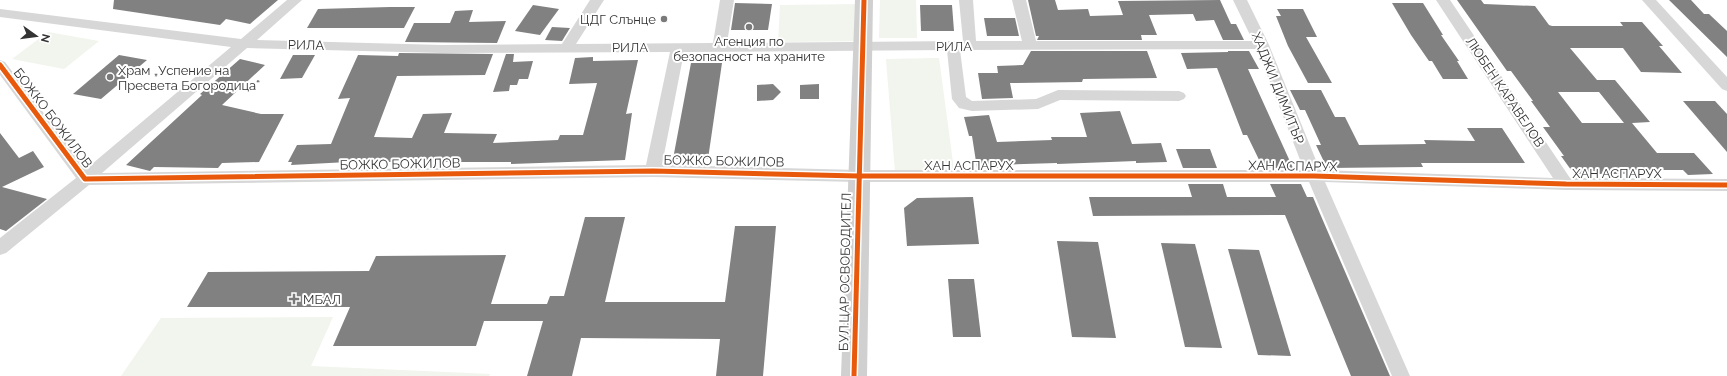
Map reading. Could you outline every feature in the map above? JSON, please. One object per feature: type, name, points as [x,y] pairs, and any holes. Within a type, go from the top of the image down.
[{"type":"street","points":[[0,248],[85,179],[295,0]]},
{"type":"street","points":[[566,48],[597,0]]},
{"type":"street","points":[[719,47],[727,0]]},
{"type":"street","name":"БУЛ.ЦАР ОСВОБОДИТЕЛ","points":[[854,376],[858,176],[864,0]]},
{"type":"street","points":[[966,0],[970,46]]},
{"type":"street","points":[[1019,0],[1030,46]]},
{"type":"street","name":"ХАДЖИ ДИМИТЪР","points":[[1240,0],[1262,45],[1314,176],[1401,376]]},
{"type":"street","name":"ЛЮБЕН КАРАВЕЛОВ","points":[[1443,0],[1566,184]]},
{"type":"street","points":[[1648,0],[1727,86]]},
{"type":"street","name":"РИЛА","points":[[0,13],[244,44],[442,49],[1262,45]]},
{"type":"street","points":[[953,46],[959,99],[964,104],[972,106],[1038,104],[1058,96],[1179,96]]},
{"type":"street","points":[[654,171],[678,47]]},
{"type":"street","name":"БОЖКО БОЖИЛОВ","points":[[0,65],[85,179],[654,171],[858,176]]},
{"type":"street","name":"ХАН АСПАРУХ","points":[[858,176],[1314,176],[1566,184],[1727,185]]},
{"type":"shaded area","points":[[880,0],[916,0],[917,38],[879,38]]},
{"type":"shaded area","points":[[868,4],[870,41],[778,42],[780,5]]},
{"type":"shaded area","points":[[48,32],[99,41],[64,69],[12,59]]},
{"type":"shaded area","points":[[939,58],[954,170],[895,172],[886,59]]},
{"type":"shaded area","points":[[333,317],[311,366],[490,374],[489,376],[121,376],[161,318]]},
{"type":"building","points":[[114,0],[278,0],[250,24],[226,19],[220,25],[113,9]]},
{"type":"building","points":[[1028,0],[1055,0],[1058,10],[1088,9],[1090,16],[1123,15],[1118,1],[1220,0],[1231,24],[1236,24],[1244,40],[1223,40],[1214,20],[1196,21],[1193,14],[1149,15],[1157,35],[1141,35],[1142,40],[1037,40],[1039,36],[1036,36]]},
{"type":"building","points":[[1457,0],[1481,0],[1484,4],[1535,6],[1549,25],[1552,26],[1623,26],[1620,22],[1642,22],[1663,46],[1659,46],[1682,73],[1641,72],[1623,48],[1570,48],[1597,80],[1615,80],[1650,122],[1632,123],[1657,153],[1694,153],[1713,174],[1688,175],[1683,170],[1625,170],[1628,174],[1574,174],[1561,156],[1564,156],[1543,127],[1550,127],[1511,71],[1507,71]],"holes":[[[1558,92],[1599,92],[1624,123],[1582,123]]]},
{"type":"building","points":[[1669,0],[1691,0],[1704,14],[1709,14],[1727,31],[1727,57]]},
{"type":"building","points":[[735,3],[772,4],[768,30],[731,30]]},
{"type":"building","points":[[1392,3],[1423,3],[1443,35],[1441,35],[1459,61],[1457,61],[1468,79],[1443,79],[1432,61],[1429,61],[1411,35]]},
{"type":"building","points":[[533,5],[559,9],[540,35],[515,31]]},
{"type":"building","points":[[920,5],[952,5],[954,31],[921,31]]},
{"type":"building","points":[[415,7],[404,28],[307,28],[318,9]]},
{"type":"building","points":[[1277,9],[1303,9],[1317,37],[1306,37],[1332,83],[1308,83],[1288,46],[1276,16],[1281,16]]},
{"type":"building","points":[[473,10],[469,22],[506,21],[497,43],[405,42],[414,23],[450,23],[455,11]]},
{"type":"building","points":[[984,18],[1015,18],[1019,36],[987,36]]},
{"type":"building","points":[[552,27],[570,28],[562,41],[545,40]]},
{"type":"building","points":[[1031,51],[1147,51],[1157,78],[1083,79],[1082,82],[1010,83],[1013,98],[982,99],[978,73],[998,73],[997,66],[1023,65]]},
{"type":"building","points":[[1249,51],[1259,69],[1248,69],[1293,168],[1263,168],[1247,135],[1243,135],[1217,68],[1187,69],[1181,53]]},
{"type":"building","points":[[399,53],[493,54],[485,75],[397,76],[374,137],[412,138],[423,114],[452,113],[444,133],[497,134],[493,143],[558,140],[560,135],[583,135],[597,83],[569,84],[575,58],[593,57],[593,61],[638,60],[626,114],[632,113],[625,160],[511,164],[511,162],[348,162],[291,165],[292,162],[288,162],[297,145],[331,144],[350,98],[338,99],[358,55],[398,56]]},
{"type":"building","points":[[506,54],[514,54],[513,62],[533,61],[528,79],[519,79],[517,85],[510,85],[509,91],[493,92]]},
{"type":"building","name":"Храм „Успение на Пресвета Богородица“","points":[[119,55],[147,60],[101,99],[73,94]]},
{"type":"building","points":[[293,55],[315,55],[302,78],[280,79]]},
{"type":"building","points":[[240,59],[265,65],[222,105],[261,114],[284,114],[259,162],[222,163],[218,168],[154,167],[150,171],[126,165],[202,95],[200,94]]},
{"type":"building","points":[[691,63],[722,63],[708,159],[673,159]]},
{"type":"building","points":[[773,84],[781,92],[773,100],[757,101],[757,85]]},
{"type":"building","points":[[819,84],[819,99],[800,99],[800,85]]},
{"type":"building","points":[[1290,90],[1321,90],[1335,117],[1345,117],[1359,145],[1426,144],[1424,140],[1475,141],[1467,128],[1502,128],[1525,163],[1421,163],[1423,167],[1327,168],[1316,145],[1321,145],[1305,110],[1300,110]]},
{"type":"building","points":[[1683,101],[1715,101],[1727,114],[1727,152]]},
{"type":"building","points":[[1120,111],[1132,144],[1161,143],[1167,162],[1136,163],[1136,161],[1057,163],[997,165],[998,168],[977,168],[972,136],[969,136],[964,117],[989,115],[997,142],[1052,140],[1051,137],[1087,137],[1080,113]]},
{"type":"building","points":[[0,133],[19,158],[33,151],[44,167],[2,187],[47,199],[6,231],[0,229]]},
{"type":"building","points":[[1176,149],[1210,149],[1217,168],[1183,168]]},
{"type":"building","points":[[1188,184],[1223,184],[1227,197],[1276,197],[1270,184],[1301,184],[1307,197],[1313,197],[1390,376],[1351,376],[1285,215],[1093,216],[1089,197],[1192,197]]},
{"type":"building","points":[[973,197],[979,244],[907,246],[904,208],[917,198]]},
{"type":"building","name":"МБАЛ","points":[[585,217],[625,217],[605,302],[725,302],[735,226],[776,226],[763,376],[716,376],[720,339],[581,338],[572,376],[527,376],[543,321],[484,321],[476,346],[333,346],[350,307],[187,307],[208,272],[369,271],[376,256],[506,255],[491,304],[547,304],[550,296],[564,296]]},
{"type":"building","points":[[1057,241],[1098,242],[1116,338],[1072,337]]},
{"type":"building","points":[[1161,243],[1195,244],[1222,348],[1185,347]]},
{"type":"building","points":[[1228,249],[1259,250],[1291,356],[1258,355]]},
{"type":"building","points":[[948,279],[974,279],[981,337],[953,337]]},
{"type":"cycle path","points":[[854,376],[864,0]]},
{"type":"cycle path","points":[[0,65],[85,179],[653,171],[858,176],[1314,176],[1566,184],[1727,185]]},
{"type":"place","name":"ЦДГ Слънце","points":[[664,19]]},
{"type":"place","name":"Агенция по безопасност на храните","points":[[749,27]]},
{"type":"place","name":"Храм „Успение на Пресвета Богородица“","points":[[110,77]]},
{"type":"place","name":"МБАЛ","points":[[294,299]]}]
